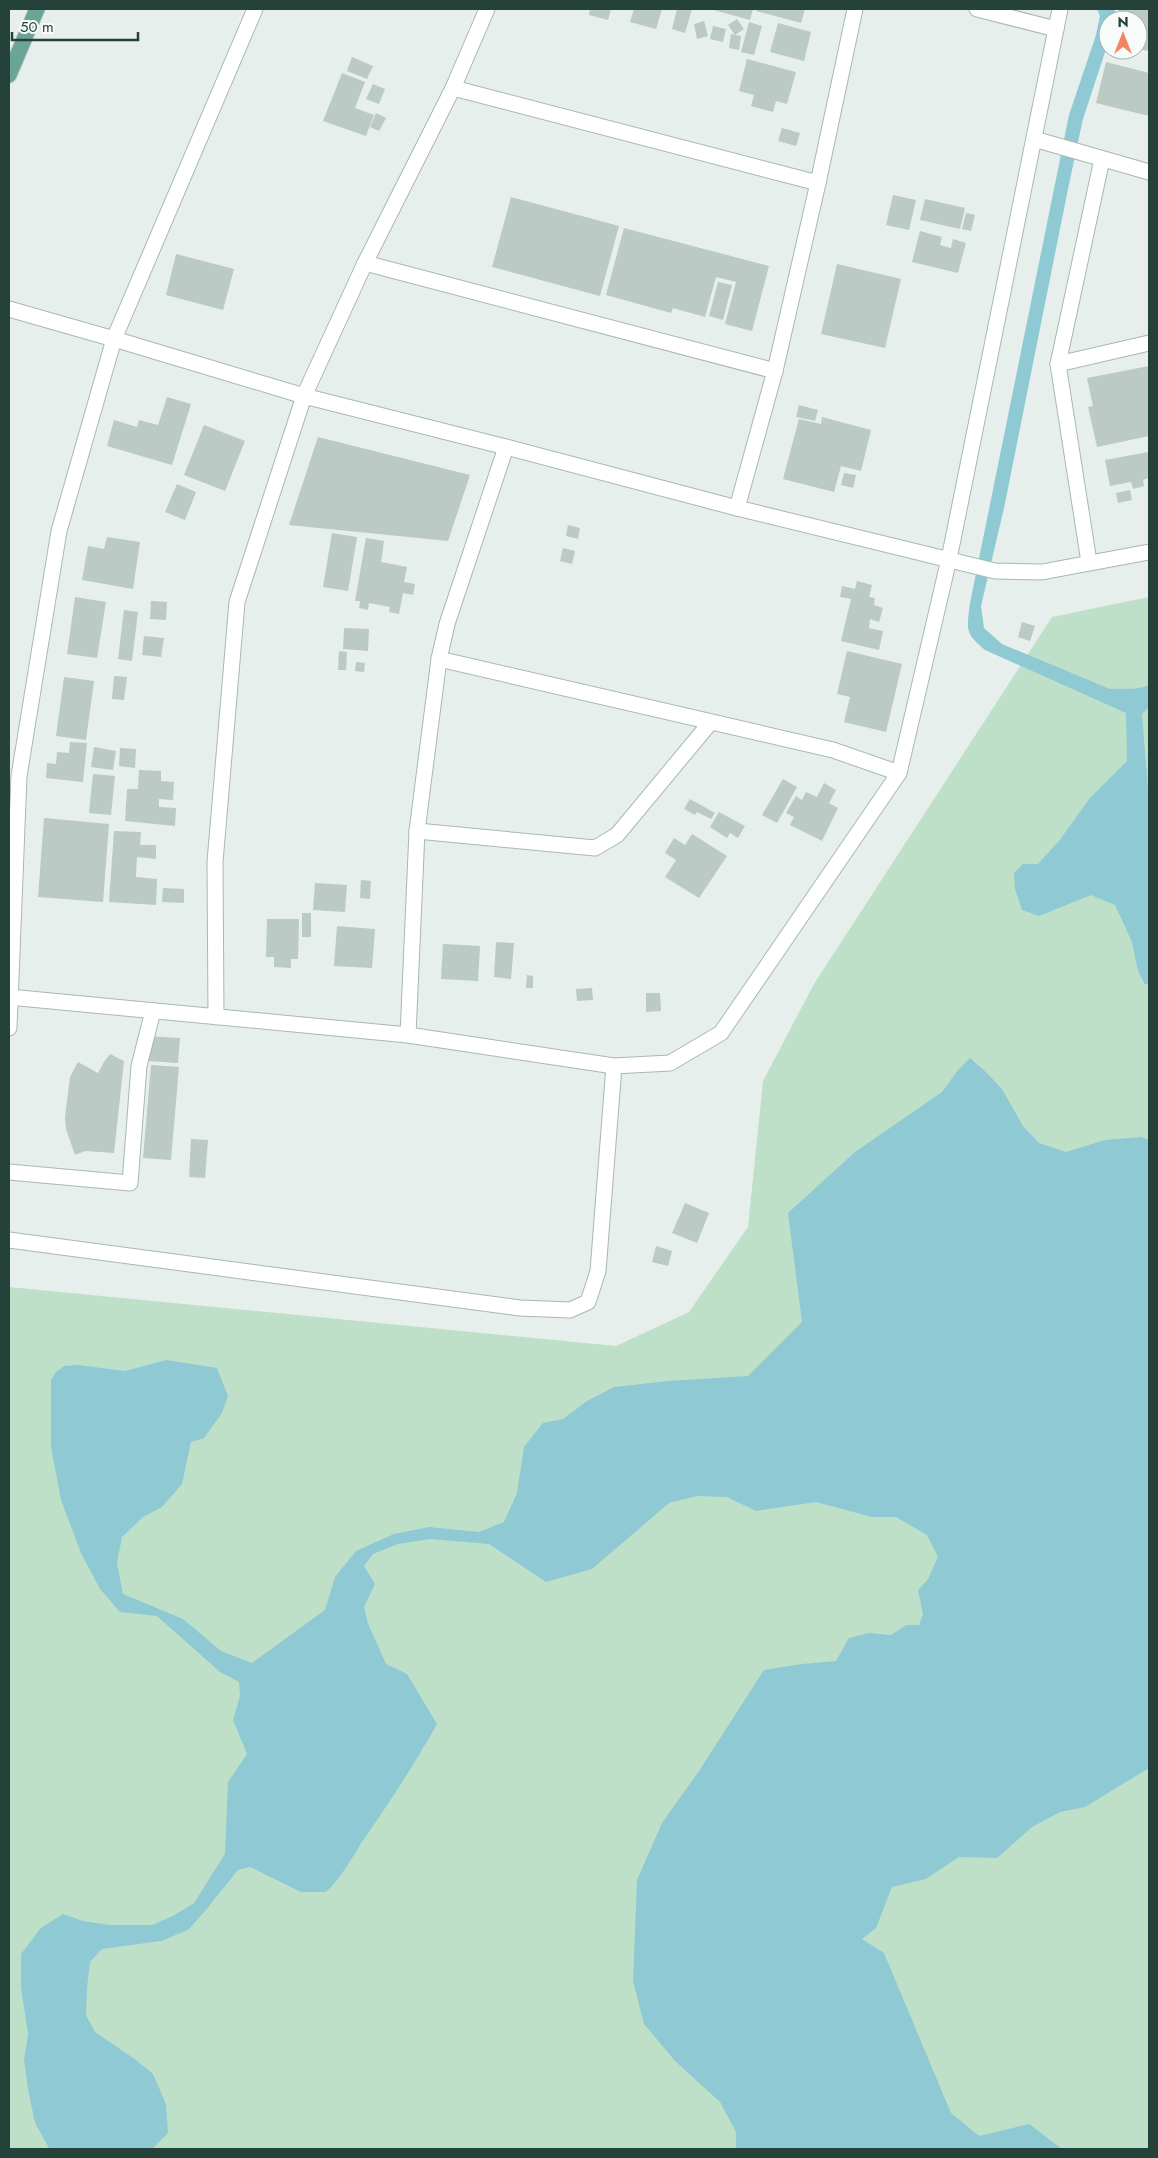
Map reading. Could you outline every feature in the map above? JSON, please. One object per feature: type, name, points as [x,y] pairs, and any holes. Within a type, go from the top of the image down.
[{"type":"main road","points":[[9,75],[37,9]]},
{"type":"street","points":[[9,1028],[19,776],[59,531],[114,339],[255,9]]},
{"type":"street","points":[[216,1017],[215,862],[237,602],[304,396],[365,263],[453,88],[487,9]]},
{"type":"street","points":[[737,508],[776,371],[855,9]]},
{"type":"street","points":[[977,9],[1056,29]]},
{"type":"street","points":[[10,997],[408,1035],[614,1066],[670,1063],[721,1033],[899,773],[950,559],[1060,9]]},
{"type":"street","points":[[453,88],[818,183]]},
{"type":"street","points":[[1034,139],[1149,172]]},
{"type":"street","points":[[1089,562],[1058,364],[1102,159]]},
{"type":"street","points":[[365,263],[776,371]]},
{"type":"street","points":[[9,309],[304,396],[506,446],[737,508],[995,571],[1042,572],[1149,552]]},
{"type":"street","points":[[1058,364],[1149,344]]},
{"type":"street","points":[[408,1035],[417,831],[439,660],[447,624],[506,446]]},
{"type":"street","points":[[439,660],[833,750],[899,773]]},
{"type":"street","points":[[417,831],[595,848],[617,835],[710,723]]},
{"type":"street","points":[[9,1172],[130,1183],[139,1066],[153,1011]]},
{"type":"street","points":[[9,1240],[520,1308],[570,1310],[588,1302],[598,1271],[614,1066]]},
{"type":"green space","points":[[1149,597],[1149,2149],[9,2149],[9,1287],[616,1346],[689,1312],[748,1227],[763,1081],[814,984],[1052,617]]},
{"type":"water","points":[[1097,9],[1115,9],[1098,10]]},
{"type":"water","points":[[1098,26],[1098,60],[1102,60],[1083,119],[1004,508],[981,606],[984,628],[1002,644],[1110,689],[1134,689],[1149,685],[1149,707],[1142,714],[1149,803],[1149,985],[1145,984],[1138,971],[1132,942],[1115,905],[1091,895],[1039,916],[1022,910],[1015,889],[1014,873],[1023,864],[1038,864],[1059,841],[1090,798],[1127,761],[1126,713],[985,650],[970,635],[968,625],[970,603],[1069,115]]},
{"type":"water","points":[[970,1058],[1002,1089],[1023,1126],[1039,1143],[1066,1152],[1105,1140],[1141,1137],[1149,1140],[1149,1768],[1085,1807],[1060,1812],[1032,1827],[997,1858],[959,1857],[926,1879],[892,1887],[876,1928],[862,1939],[884,1953],[951,2113],[979,2136],[1029,2124],[1062,2149],[736,2149],[736,2132],[720,2102],[675,2061],[644,2024],[633,1981],[637,1880],[662,1823],[699,1771],[764,1670],[836,1661],[849,1638],[869,1633],[891,1635],[906,1625],[919,1625],[923,1614],[918,1590],[928,1579],[938,1557],[927,1535],[896,1517],[872,1517],[816,1502],[756,1511],[727,1497],[697,1496],[669,1503],[592,1569],[546,1582],[489,1544],[430,1539],[398,1544],[373,1554],[364,1566],[375,1584],[364,1607],[368,1624],[386,1664],[407,1674],[437,1724],[401,1784],[346,1868],[326,1892],[301,1892],[250,1867],[238,1870],[188,1930],[161,1941],[102,1949],[90,1962],[86,2015],[95,2032],[153,2074],[166,2104],[168,2133],[152,2149],[49,2148],[35,2123],[28,2089],[24,2060],[28,2034],[21,1987],[21,1954],[41,1928],[63,1914],[83,1921],[109,1925],[152,1925],[173,1916],[194,1903],[225,1854],[228,1782],[247,1754],[233,1720],[240,1696],[239,1682],[220,1672],[157,1616],[120,1612],[100,1589],[81,1553],[61,1500],[51,1447],[51,1380],[56,1372],[64,1366],[78,1365],[125,1371],[166,1360],[217,1368],[228,1396],[222,1413],[204,1438],[191,1442],[182,1484],[162,1507],[143,1517],[122,1537],[117,1563],[123,1594],[183,1619],[221,1651],[252,1663],[325,1610],[335,1577],[356,1551],[394,1534],[429,1527],[479,1532],[504,1522],[517,1493],[524,1447],[543,1423],[563,1419],[587,1401],[614,1387],[668,1381],[748,1376],[802,1322],[788,1213],[855,1152],[942,1092],[958,1070]]},
{"type":"building","points":[[590,9],[611,9],[608,20],[589,15]]},
{"type":"building","points":[[634,9],[662,9],[656,29],[630,22]]},
{"type":"building","points":[[677,9],[692,9],[685,33],[672,29]]},
{"type":"building","points":[[710,9],[753,9],[750,20]]},
{"type":"building","points":[[757,9],[805,9],[801,23],[756,11]]},
{"type":"building","points":[[1149,9],[1149,51],[1148,10],[1119,10]]},
{"type":"building","points":[[737,19],[744,29],[735,35],[728,25]]},
{"type":"building","points":[[704,21],[708,36],[697,39],[694,24]]},
{"type":"building","points":[[749,22],[762,26],[754,55],[741,52]]},
{"type":"building","points":[[778,23],[811,32],[804,61],[770,52]]},
{"type":"building","points":[[713,26],[726,29],[723,42],[710,39]]},
{"type":"building","points":[[731,34],[741,36],[739,50],[729,48]]},
{"type":"building","points":[[352,57],[373,66],[367,79],[347,71]]},
{"type":"building","points":[[747,59],[796,72],[787,104],[776,101],[773,112],[751,106],[754,95],[739,91]]},
{"type":"building","points":[[1106,62],[1149,73],[1149,116],[1096,103]]},
{"type":"building","points":[[342,73],[365,82],[355,108],[374,115],[366,136],[323,121]]},
{"type":"building","points":[[373,84],[385,89],[379,104],[366,99]]},
{"type":"building","points":[[376,113],[386,118],[379,131],[370,127]]},
{"type":"building","points":[[782,128],[800,133],[796,146],[778,141]]},
{"type":"building","points":[[893,195],[916,200],[909,230],[886,225]]},
{"type":"building","points":[[511,197],[619,226],[600,296],[492,267]]},
{"type":"building","points":[[925,199],[965,208],[960,229],[920,220]]},
{"type":"building","points":[[966,213],[975,215],[971,231],[962,229]]},
{"type":"building","points":[[624,228],[769,266],[752,331],[725,324],[736,282],[716,277],[705,317],[673,308],[671,313],[606,295]]},
{"type":"building","points":[[920,231],[942,237],[940,245],[951,248],[953,239],[966,243],[958,273],[912,262]]},
{"type":"building","points":[[176,254],[234,269],[223,310],[166,295]]},
{"type":"building","points":[[837,264],[901,279],[885,348],[821,334]]},
{"type":"building","points":[[718,282],[732,285],[723,320],[709,316]]},
{"type":"building","points":[[1149,366],[1149,436],[1097,447],[1088,407],[1093,406],[1087,378]]},
{"type":"building","points":[[167,397],[191,404],[172,465],[107,446],[114,420],[137,427],[139,420],[158,425]]},
{"type":"building","points":[[799,405],[818,410],[815,421],[796,417]]},
{"type":"building","points":[[822,417],[871,430],[861,471],[841,466],[834,492],[783,479],[799,419],[821,424]]},
{"type":"building","points":[[204,425],[245,441],[225,491],[184,475]]},
{"type":"building","points":[[318,437],[470,475],[448,541],[289,525]]},
{"type":"building","points":[[1148,452],[1149,478],[1143,480],[1144,486],[1133,489],[1131,482],[1110,486],[1105,460]]},
{"type":"building","points":[[844,473],[856,475],[853,488],[841,485]]},
{"type":"building","points":[[177,484],[196,492],[185,520],[165,512]]},
{"type":"building","points":[[1130,490],[1132,500],[1118,503],[1116,493]]},
{"type":"building","points":[[568,525],[580,528],[578,539],[566,536]]},
{"type":"building","points":[[332,533],[357,537],[348,591],[323,587]]},
{"type":"building","points":[[107,537],[140,542],[133,589],[82,580],[88,546],[104,549]]},
{"type":"building","points":[[366,538],[384,541],[381,562],[407,567],[404,582],[415,584],[413,595],[403,593],[399,614],[389,612],[390,607],[369,603],[368,610],[359,608],[360,601],[355,601]]},
{"type":"building","points":[[563,548],[575,551],[572,564],[560,561]]},
{"type":"building","points":[[857,581],[872,585],[869,597],[875,598],[874,605],[883,608],[879,622],[870,619],[869,628],[883,631],[879,650],[841,641],[851,599],[840,597],[842,586],[855,589]]},
{"type":"building","points":[[75,597],[106,602],[97,658],[67,654]]},
{"type":"building","points":[[151,601],[167,602],[166,620],[150,619]]},
{"type":"building","points":[[124,610],[138,612],[132,661],[118,659]]},
{"type":"building","points":[[1022,622],[1035,626],[1030,641],[1018,637]]},
{"type":"building","points":[[344,628],[369,629],[368,651],[343,649]]},
{"type":"building","points":[[144,636],[164,638],[161,657],[142,655]]},
{"type":"building","points":[[339,651],[347,652],[346,670],[338,670]]},
{"type":"building","points":[[847,651],[902,664],[886,732],[844,722],[850,697],[837,694]]},
{"type":"building","points":[[356,662],[365,663],[364,672],[355,671]]},
{"type":"building","points":[[114,676],[127,677],[124,700],[112,699]]},
{"type":"building","points":[[64,677],[94,681],[86,740],[56,736]]},
{"type":"building","points":[[70,742],[87,743],[83,782],[46,778],[47,763],[56,764],[57,752],[69,753]]},
{"type":"building","points":[[94,747],[116,751],[113,770],[91,767]]},
{"type":"building","points":[[120,748],[136,749],[135,768],[119,766]]},
{"type":"building","points":[[139,770],[161,771],[161,781],[174,782],[173,800],[159,799],[159,807],[176,808],[175,826],[125,821],[127,789],[138,789]]},
{"type":"building","points":[[93,774],[115,776],[111,815],[89,813]]},
{"type":"building","points":[[783,779],[797,787],[777,823],[762,815]]},
{"type":"building","points":[[824,783],[836,790],[829,803],[838,808],[822,841],[790,825],[794,817],[786,813],[796,796],[802,800],[806,792],[817,797]]},
{"type":"building","points":[[690,799],[715,813],[711,819],[697,812],[695,815],[684,809]]},
{"type":"building","points":[[719,812],[745,826],[738,838],[730,833],[727,838],[710,827]]},
{"type":"building","points":[[44,818],[109,824],[103,902],[38,897]]},
{"type":"building","points":[[114,831],[141,832],[140,845],[156,845],[156,859],[137,857],[136,877],[157,879],[156,905],[109,902]]},
{"type":"building","points":[[692,834],[727,856],[699,898],[665,877],[676,860],[665,853],[674,838],[685,845]]},
{"type":"building","points":[[361,880],[371,881],[370,899],[360,898]]},
{"type":"building","points":[[315,883],[347,885],[345,912],[313,910]]},
{"type":"building","points":[[163,888],[184,889],[184,903],[162,902]]},
{"type":"building","points":[[302,913],[311,913],[311,937],[302,937]]},
{"type":"building","points":[[267,919],[299,919],[298,959],[291,959],[291,968],[274,967],[274,957],[266,957]]},
{"type":"building","points":[[337,926],[375,929],[372,968],[334,966]]},
{"type":"building","points":[[496,942],[514,943],[511,979],[494,977]]},
{"type":"building","points":[[443,944],[480,946],[478,981],[441,979]]},
{"type":"building","points":[[527,975],[533,976],[533,988],[526,988]]},
{"type":"building","points":[[592,988],[593,1000],[577,1001],[576,989]]},
{"type":"building","points":[[646,993],[660,993],[661,1011],[646,1012]]},
{"type":"building","points":[[147,1036],[180,1038],[178,1063],[146,1061]]},
{"type":"building","points":[[110,1054],[124,1061],[114,1153],[85,1151],[75,1155],[66,1129],[65,1117],[70,1077],[78,1062],[98,1073]]},
{"type":"building","points":[[151,1065],[179,1067],[171,1160],[143,1158]]},
{"type":"building","points":[[191,1139],[208,1140],[205,1178],[189,1177]]},
{"type":"building","points":[[685,1203],[709,1213],[697,1243],[672,1233]]},
{"type":"building","points":[[656,1246],[672,1251],[668,1266],[652,1262]]}]
